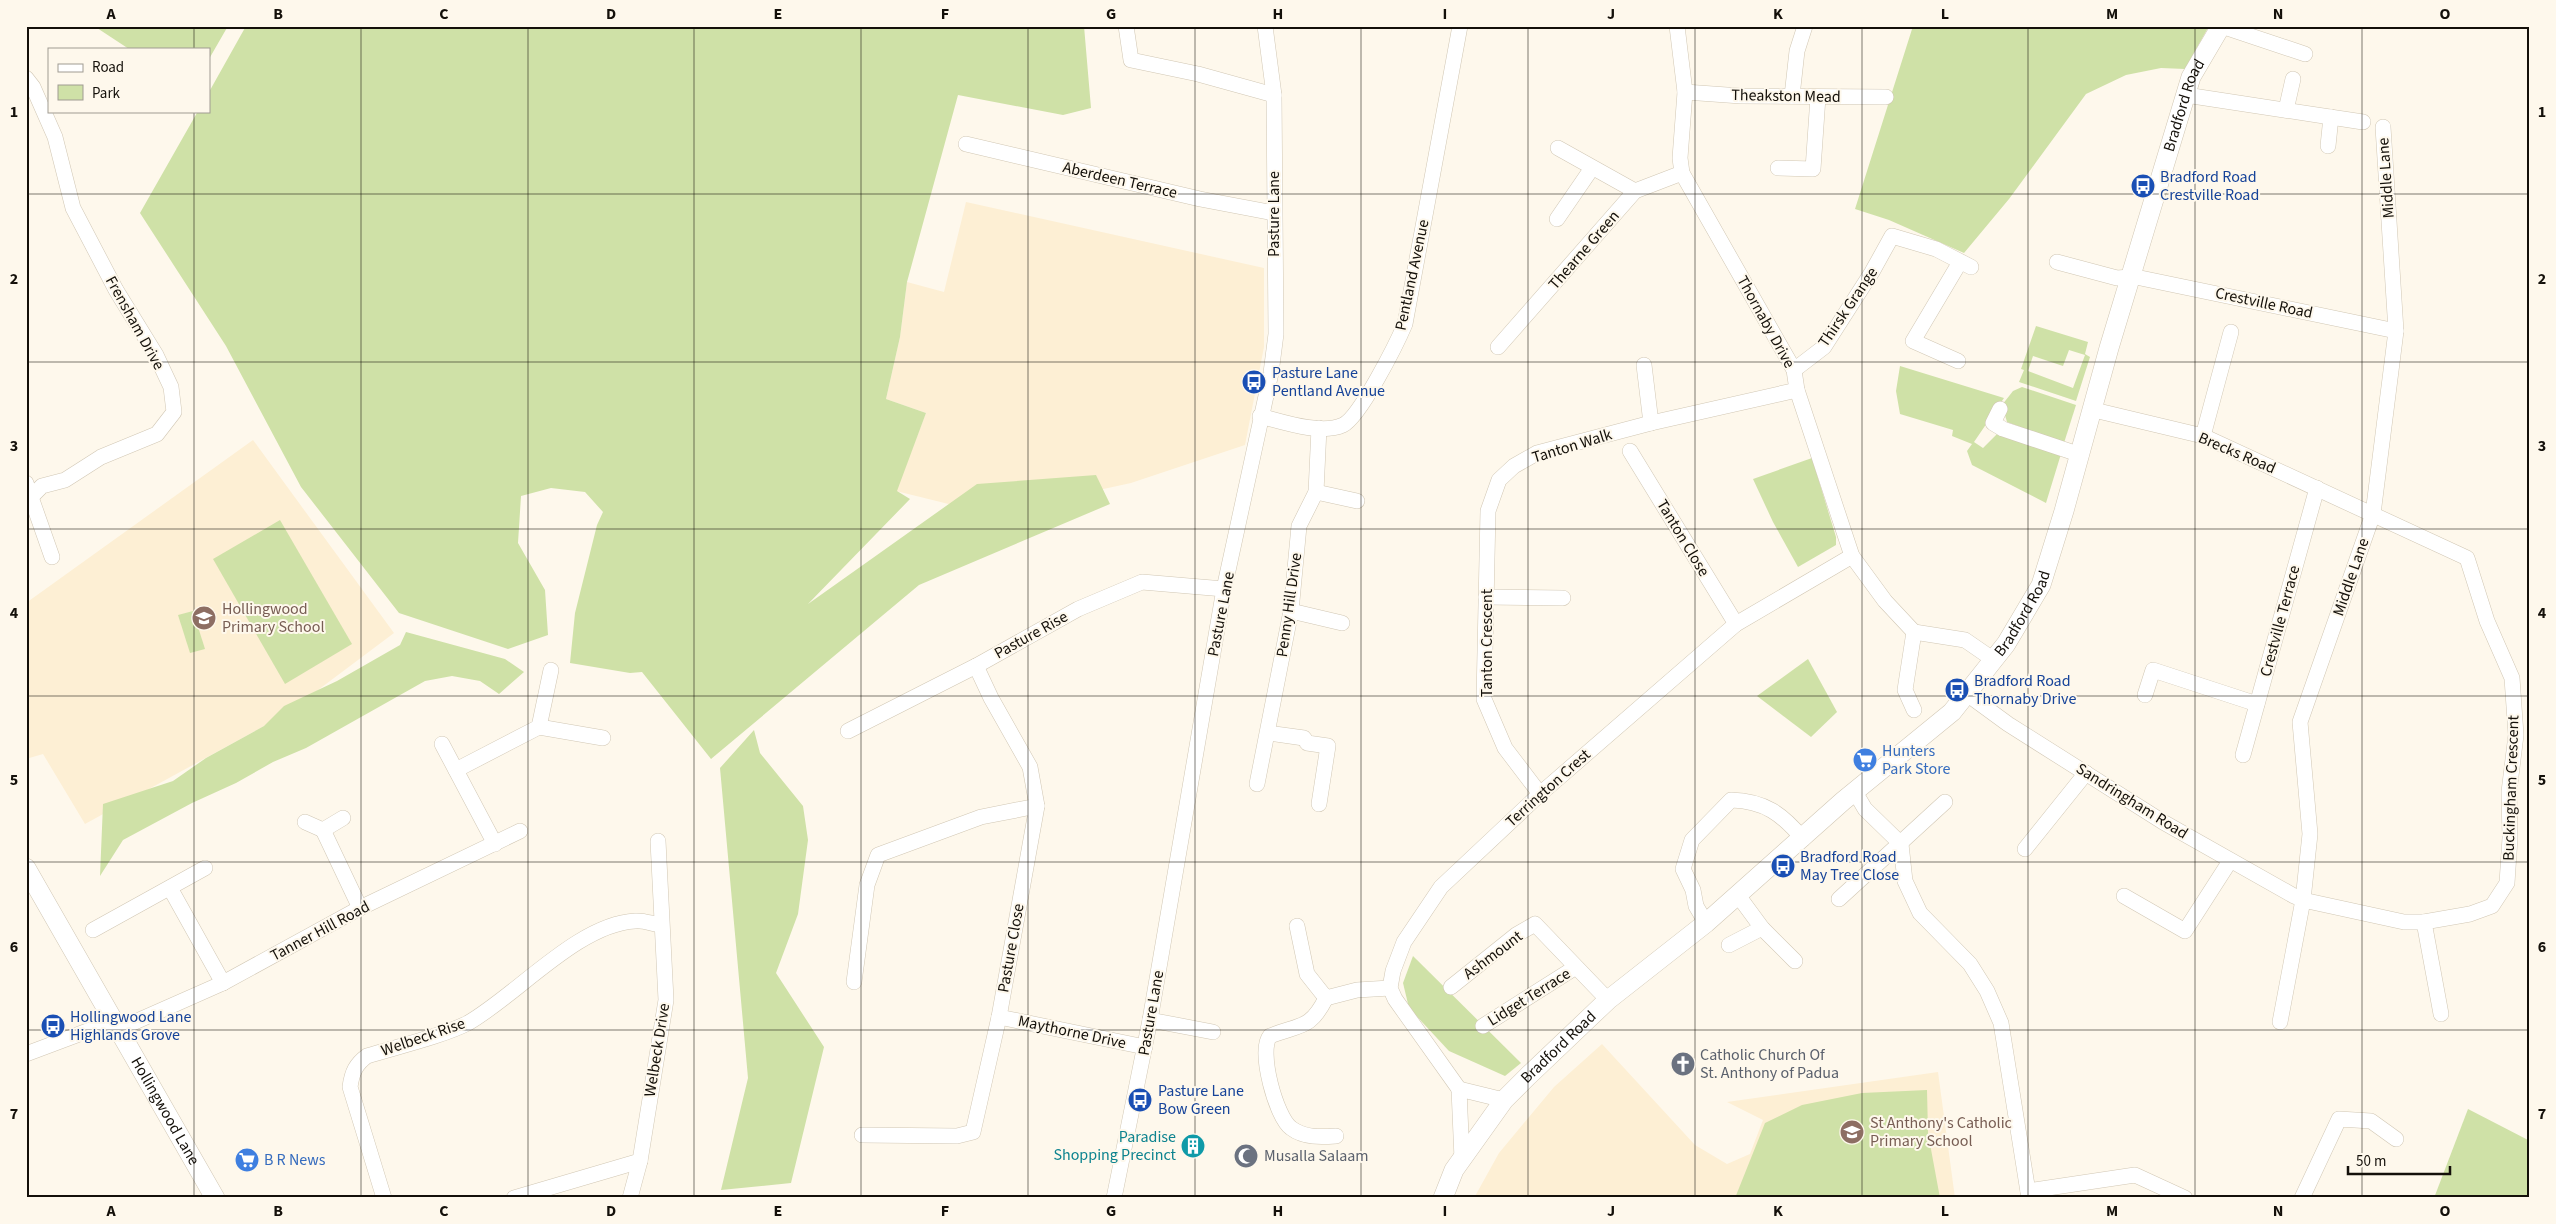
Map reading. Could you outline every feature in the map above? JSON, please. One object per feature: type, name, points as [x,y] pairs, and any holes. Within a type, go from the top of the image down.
[{"type":"street","points":[[1126,26],[1131,60],[1198,74],[1274,94]]},
{"type":"street","name":"Pasture Lane","points":[[1114,1198],[1150,1020],[1224,589],[1254,455],[1260,416],[1271,373],[1276,334],[1274,94],[1265,26]]},
{"type":"street","name":"Pentland Avenue","points":[[1260,416],[1298,426],[1319,428],[1343,425],[1355,415],[1396,344],[1405,324],[1460,26]]},
{"type":"street","name":"Thornaby Drive","points":[[1677,26],[1685,92],[1680,158],[1682,173],[1794,370],[1796,390],[1852,556],[1886,602],[1914,632]]},
{"type":"street","points":[[1792,96],[1797,51],[1805,26]]},
{"type":"street","points":[[2221,26],[2304,54]]},
{"type":"street","name":"Bradford Road","points":[[1443,1198],[1454,1170],[1504,1100],[1608,1000],[1706,923],[1855,792],[1952,712],[2006,644],[2040,585],[2081,455],[2131,276],[2191,77],[2221,26]]},
{"type":"street","name":"Frensham Drive","points":[[26,78],[33,87],[55,138],[73,208],[116,290],[156,355],[171,388],[174,412],[157,434],[101,457],[65,480],[29,490],[52,557]]},
{"type":"street","points":[[2286,110],[2293,79]]},
{"type":"street","name":"Theakston Mead","points":[[1685,92],[1818,97],[1886,97]]},
{"type":"street","points":[[2186,95],[2363,122]]},
{"type":"street","points":[[1778,168],[1813,169],[1818,97]]},
{"type":"street","points":[[2328,146],[2331,117]]},
{"type":"street","name":"Middle Lane","points":[[2280,1022],[2303,900],[2310,834],[2300,722],[2373,514],[2396,331],[2383,127]]},
{"type":"street","name":"Aberdeen Terrace","points":[[966,144],[1200,199],[1274,213]]},
{"type":"street","points":[[1558,148],[1635,191]]},
{"type":"street","points":[[1557,219],[1592,168]]},
{"type":"street","name":"Thearne Green","points":[[1498,347],[1635,191],[1682,173]]},
{"type":"street","name":"Thirsk Grange","points":[[1794,370],[1824,347],[1872,272],[1892,236],[1936,249],[1966,264],[1914,341],[1958,361]]},
{"type":"street","points":[[2057,262],[2117,278],[2131,276]]},
{"type":"street","name":"Crestville Road","points":[[2131,276],[2396,331]]},
{"type":"street","points":[[2203,436],[2231,332]]},
{"type":"street","points":[[1644,365],[1650,423]]},
{"type":"street","name":"Tanton Walk","points":[[1499,480],[1514,466],[1537,453],[1650,423],[1796,390]]},
{"type":"street","name":"Brecks Road","points":[[2094,410],[2203,436],[2373,514]]},
{"type":"street","points":[[1993,422],[2003,429],[2081,455]]},
{"type":"street","name":"Penny Hill Drive","points":[[1258,784],[1291,610],[1299,526],[1316,492],[1319,428]]},
{"type":"street","name":"Tanton Close","points":[[1630,451],[1736,624]]},
{"type":"street","name":"Tanton Crescent","points":[[1499,480],[1488,511],[1484,699],[1505,748],[1540,794]]},
{"type":"street","name":"Crestville Terrace","points":[[2243,754],[2317,488]]},
{"type":"street","points":[[1316,492],[1357,501]]},
{"type":"street","name":"Buckingham Crescent","points":[[2303,900],[2404,922],[2424,922],[2470,914],[2492,906],[2507,883],[2510,838],[2509,792],[2516,735],[2512,678],[2487,621],[2467,558],[2373,514]]},
{"type":"street","name":"Terrington Crest","points":[[1390,988],[1393,971],[1404,942],[1441,887],[1540,794],[1736,624],[1852,556]]},
{"type":"street","name":"Pasture Rise","points":[[848,731],[976,666],[1078,609],[1142,582],[1224,589]]},
{"type":"street","points":[[1486,597],[1563,598]]},
{"type":"street","points":[[1291,610],[1342,623]]},
{"type":"street","points":[[1914,710],[1905,690],[1914,632],[1965,640],[1994,660]]},
{"type":"street","name":"Pasture Close","points":[[862,1135],[957,1136],[973,1132],[999,1017],[1037,806],[1030,767],[990,698],[976,666]]},
{"type":"street","points":[[538,727],[551,670]]},
{"type":"street","points":[[2145,695],[2153,670],[2257,704]]},
{"type":"street","name":"Sandringham Road","points":[[1967,694],[2008,724],[2086,773],[2230,861],[2278,889],[2303,900]]},
{"type":"street","points":[[456,770],[538,727],[603,738]]},
{"type":"street","points":[[1268,733],[1304,738],[1307,743],[1328,746],[1318,804]]},
{"type":"street","points":[[442,744],[495,844]]},
{"type":"street","points":[[2025,849],[2086,773]]},
{"type":"street","points":[[1855,792],[1865,809],[1901,844],[1905,881],[1920,913],[1970,964],[1987,992],[2001,1023],[2029,1195],[2135,1175],[2159,1192],[2184,1198]]},
{"type":"street","points":[[1706,923],[1696,906],[1684,869],[1692,840],[1731,800],[1756,803],[1785,817],[1803,839]]},
{"type":"street","points":[[1839,899],[1945,802]]},
{"type":"street","points":[[854,982],[867,885],[878,855],[980,817],[1037,806]]},
{"type":"street","points":[[324,830],[342,818]]},
{"type":"street","points":[[305,822],[324,830],[360,908]]},
{"type":"street","name":"Tanner Hill Road","points":[[26,1054],[117,1025],[223,984],[360,908],[520,831]]},
{"type":"street","name":"Welbeck Drive","points":[[630,1198],[640,1160],[666,1000],[658,840]]},
{"type":"street","points":[[2124,896],[2185,931],[2230,861]]},
{"type":"street","name":"Hollingwood Lane","points":[[26,868],[215,1198]]},
{"type":"street","points":[[93,930],[206,868]]},
{"type":"street","points":[[170,888],[223,984]]},
{"type":"street","points":[[1737,894],[1762,928],[1795,960]]},
{"type":"street","name":"Welbeck Rise","points":[[384,1198],[350,1086],[354,1069],[360,1061],[367,1056],[465,1024],[490,1010],[562,953],[591,936],[620,923],[636,921],[661,925]]},
{"type":"street","points":[[2424,922],[2440,1014]]},
{"type":"street","name":"Lidget Terrace","points":[[1535,924],[1608,1000]]},
{"type":"street","name":"Ashmount","points":[[1451,987],[1516,935],[1535,924]]},
{"type":"street","points":[[1297,926],[1307,974],[1326,998]]},
{"type":"street","points":[[1729,945],[1762,928]]},
{"type":"street","name":"Lidget Terrace","points":[[1483,1026],[1576,967]]},
{"type":"street","points":[[1336,1136],[1316,1137],[1301,1134],[1284,1121],[1270,1082],[1266,1041],[1270,1036],[1308,1023],[1318,1013],[1326,998],[1357,990],[1390,988],[1395,999],[1459,1090],[1462,1159]]},
{"type":"street","name":"Maythorne Drive","points":[[999,1017],[1145,1047]]},
{"type":"street","points":[[1150,1020],[1213,1032]]},
{"type":"street","points":[[1459,1090],[1504,1100]]},
{"type":"street","points":[[2302,1198],[2339,1119],[2371,1121],[2396,1139]]},
{"type":"street","points":[[514,1198],[640,1160]]},
{"type":"shaded area","points":[[966,202],[1264,268],[1264,347],[1245,445],[1131,483],[989,514],[896,491],[926,413],[886,399],[900,337],[907,282],[944,292]]},
{"type":"shaded area","name":"Hollingwood Primary School","points":[[253,440],[394,633],[286,714],[85,824],[43,754],[26,759],[26,603]]},
{"type":"shaded area","name":"St Anthony's Catholic Primary School","points":[[1602,1044],[1695,1145],[1727,1164],[1750,1154],[1763,1120],[1727,1102],[1938,1072],[1955,1198],[1474,1198],[1499,1153],[1554,1087]]},
{"type":"green space","points":[[94,26],[228,26],[210,57],[210,48],[127,48]]},
{"type":"green space","points":[[246,26],[1084,26],[1091,108],[1063,115],[958,95],[907,282],[900,337],[886,399],[926,413],[897,491],[910,499],[808,604],[977,484],[1096,475],[1110,504],[919,585],[711,759],[642,672],[630,673],[570,663],[575,613],[597,525],[603,512],[585,492],[551,488],[521,496],[518,543],[545,590],[548,635],[508,649],[399,613],[301,487],[226,346],[140,213],[197,112],[210,112],[210,90]]},
{"type":"green space","points":[[1913,26],[2209,26],[2185,69],[2161,68],[2126,75],[2086,94],[2009,199],[1964,253],[1889,220],[1855,209]]},
{"type":"green space","points":[[2036,326],[2088,342],[2085,354],[2090,357],[2076,401],[2019,382],[2024,370],[2021,369]],"holes":[[[2069,350],[2085,355],[2073,388],[2028,371],[2033,356],[2063,366]]]},
{"type":"green space","points":[[1900,366],[2004,398],[1974,442],[1983,448],[1997,434],[2061,454],[2046,503],[1972,465],[1967,451],[1972,444],[1952,436],[1953,430],[1900,414],[1896,391]]},
{"type":"green space","points":[[2022,387],[2076,405],[2064,443],[2007,422],[2002,405],[2013,391]]},
{"type":"green space","points":[[1812,458],[1836,537],[1836,545],[1798,567],[1773,522],[1753,479]]},
{"type":"green space","points":[[280,520],[352,644],[285,684],[213,559]]},
{"type":"green space","points":[[193,611],[205,649],[190,653],[178,615]]},
{"type":"green space","points":[[406,632],[505,659],[524,672],[499,694],[480,681],[452,676],[425,681],[306,748],[273,762],[236,783],[192,803],[123,840],[100,876],[103,804],[173,781],[206,758],[264,726],[284,706],[337,681],[400,645]]},
{"type":"green space","points":[[1808,659],[1837,712],[1811,737],[1757,696]]},
{"type":"green space","points":[[754,730],[760,753],[803,806],[808,840],[798,914],[776,973],[824,1047],[791,1183],[721,1190],[748,1078],[720,768]]},
{"type":"green space","points":[[1413,956],[1521,1063],[1505,1076],[1449,1051],[1409,1008],[1403,983]]},
{"type":"green space","points":[[1927,1090],[1928,1133],[1940,1198],[1735,1198],[1765,1123],[1802,1105],[1862,1093]]},
{"type":"green space","points":[[2468,1109],[2530,1141],[2530,1198],[2434,1198]]},
{"type":"place","name":"Bradford Road Crestville Road","points":[[2143,186]]},
{"type":"place","name":"Pasture Lane Pentland Avenue","points":[[1254,382]]},
{"type":"place","name":"Hollingwood Primary School","points":[[204,618]]},
{"type":"place","name":"Bradford Road Thornaby Drive","points":[[1957,690]]},
{"type":"place","name":"Hunters Park Store","points":[[1865,760]]},
{"type":"place","name":"Bradford Road May Tree Close","points":[[1783,866]]},
{"type":"place","name":"Hollingwood Lane Highlands Grove","points":[[53,1026]]},
{"type":"place","name":"Catholic Church Of St. Anthony of Padua","points":[[1683,1064]]},
{"type":"place","name":"Pasture Lane Bow Green","points":[[1140,1100]]},
{"type":"place","name":"St Anthony's Catholic Primary School","points":[[1852,1132]]},
{"type":"place","name":"Paradise Shopping Precinct","points":[[1193,1146]]},
{"type":"place","name":"Musalla Salaam","points":[[1246,1156]]},
{"type":"place","name":"B R News","points":[[247,1160]]}]
